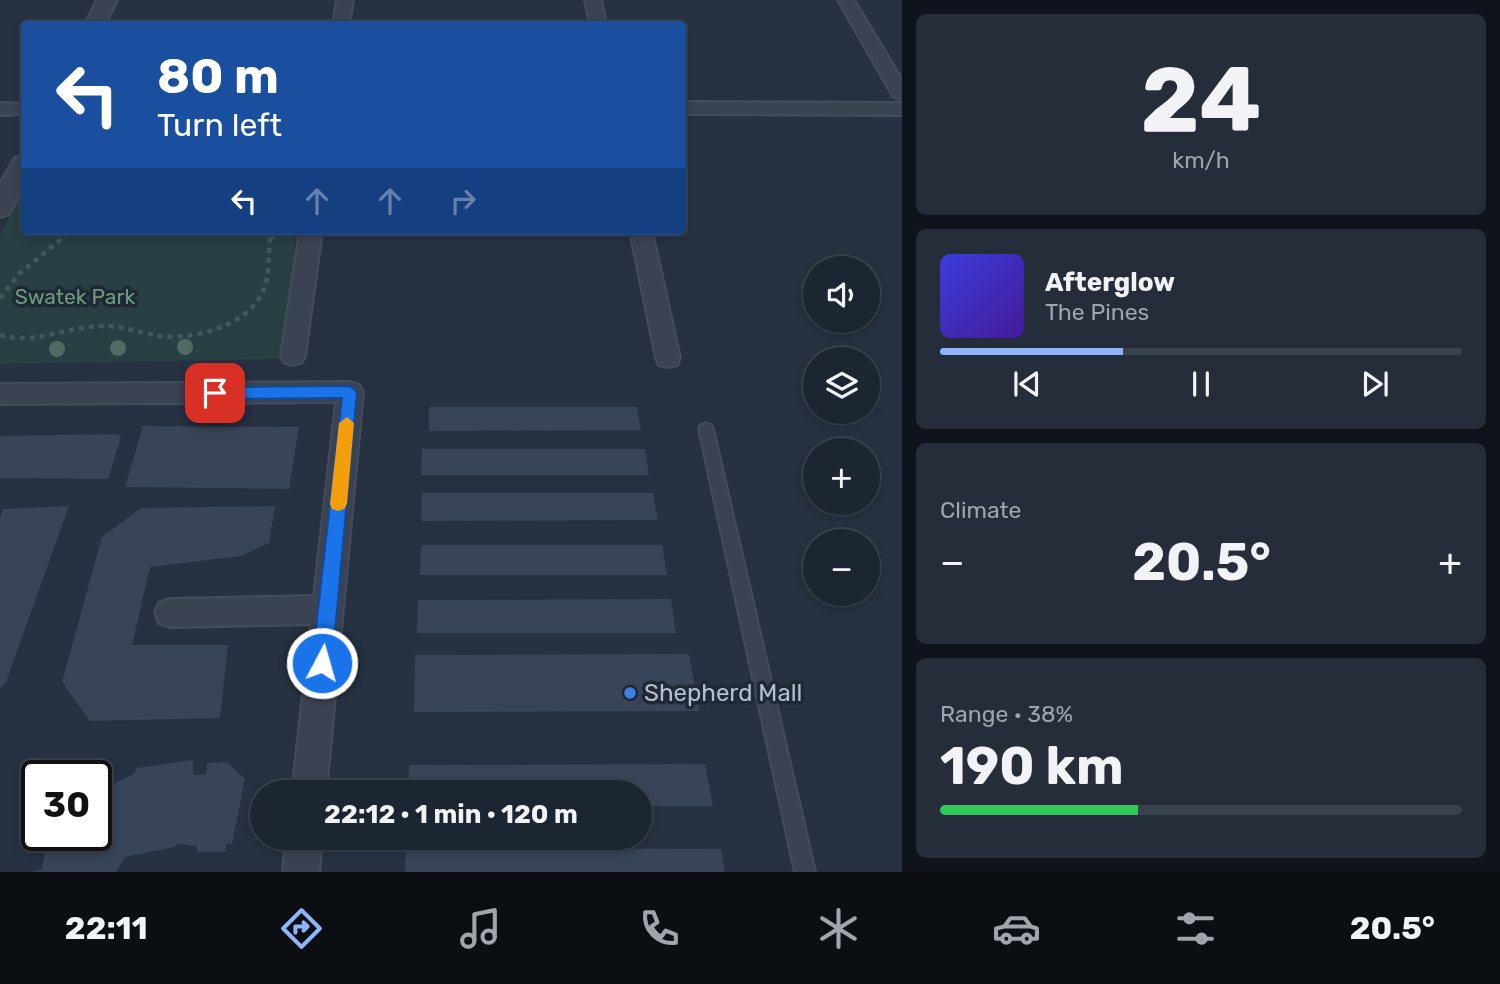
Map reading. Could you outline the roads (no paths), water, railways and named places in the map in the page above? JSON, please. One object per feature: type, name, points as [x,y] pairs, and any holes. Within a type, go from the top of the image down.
[{"type":"street","points":[[96,21],[107,0]]},
{"type":"street","points":[[342,21],[345,0]]},
{"type":"street","points":[[593,0],[597,21]]},
{"type":"street","points":[[846,0],[901,96]]},
{"type":"street","points":[[686,108],[901,109]]},
{"type":"street","points":[[0,109],[21,109]]},
{"type":"street","points":[[0,208],[21,169]]},
{"type":"street","points":[[293,356],[310,235]]},
{"type":"street","points":[[643,235],[668,358]]},
{"type":"street","points":[[0,394],[350,392],[310,780]]},
{"type":"street","points":[[170,613],[327,610]]},
{"type":"street","points":[[301,872],[303,850]]},
{"type":"lane","points":[[706,429],[805,872]]},
{"type":"place","name":"Shepherd Mall","points":[[630,693]]},
{"type":"park label","name":"Swatek Park","points":[[75,297]]}]
